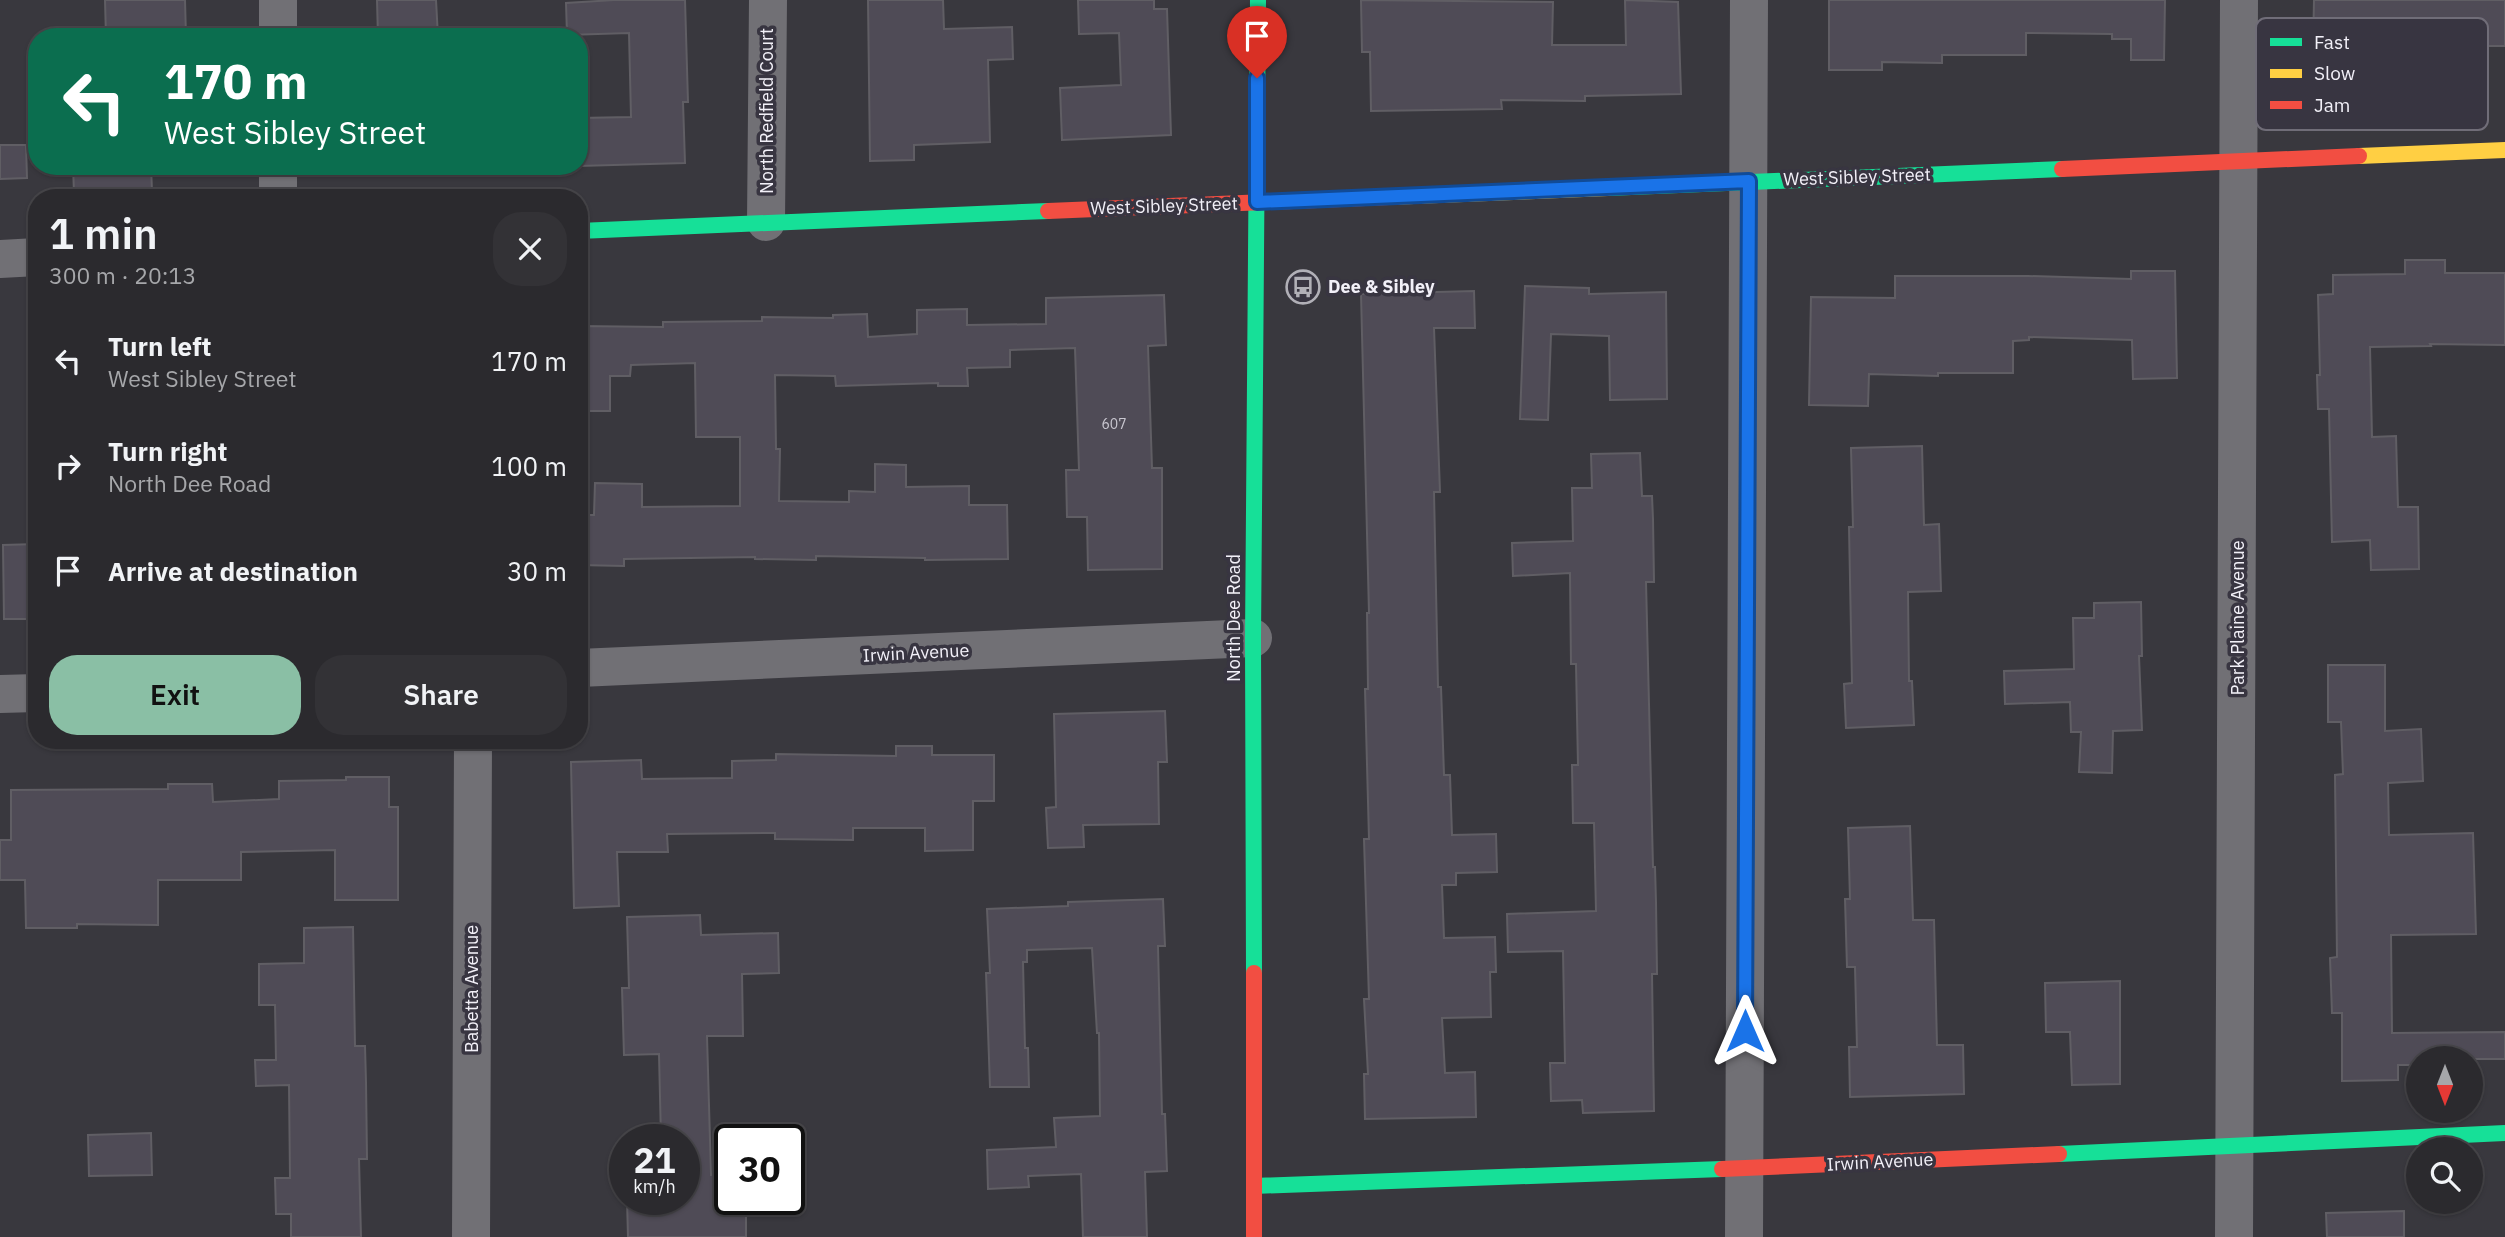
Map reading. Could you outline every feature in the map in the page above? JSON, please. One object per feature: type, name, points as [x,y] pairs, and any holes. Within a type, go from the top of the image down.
[{"type":"street","points":[[278,0],[278,28]]},
{"type":"street","name":"North Redfield Court","points":[[766,222],[768,0]]},
{"type":"street","name":"North Dee Road","points":[[1254,1237],[1253,638],[1258,0]]},
{"type":"street","points":[[1744,1237],[1749,0]]},
{"type":"street","name":"Park Plaine Avenue","points":[[2234,1237],[2239,0]]},
{"type":"street","name":"West Sibley Street","points":[[588,231],[2505,150]]},
{"type":"street","points":[[0,259],[28,257]]},
{"type":"street","name":"Irwin Avenue","points":[[588,668],[1253,638]]},
{"type":"street","points":[[0,694],[28,693]]},
{"type":"street","name":"Babetta Avenue","points":[[471,1237],[473,749]]},
{"type":"street","name":"Irwin Avenue","points":[[1254,1186],[1745,1168],[2505,1133]]},
{"type":"building","points":[[105,0],[185,0],[186,28],[106,28]]},
{"type":"building","points":[[377,0],[436,0],[438,28],[378,28]]},
{"type":"building","points":[[685,0],[688,102],[683,102],[685,163],[588,166],[588,118],[631,117],[629,33],[588,34],[588,28],[567,28],[566,3]]},
{"type":"building","points":[[868,0],[943,0],[944,29],[1012,27],[1013,59],[988,60],[990,142],[914,145],[914,160],[870,161]]},
{"type":"building","points":[[1078,0],[1154,0],[1154,9],[1167,9],[1171,135],[1062,140],[1060,88],[1121,85],[1119,33],[1079,34]]},
{"type":"building","points":[[1361,0],[1553,2],[1552,45],[1626,45],[1625,0],[1678,2],[1681,94],[1585,96],[1585,101],[1501,100],[1502,109],[1371,111],[1370,52],[1362,52]]},
{"type":"building","points":[[1829,0],[2165,0],[2164,60],[2131,60],[2131,39],[2112,39],[2112,34],[2026,33],[2026,55],[1942,55],[1942,63],[1882,62],[1882,70],[1829,70]]},
{"type":"building","points":[[2314,0],[2505,0],[2505,46],[2488,46],[2488,18],[2314,18]]},
{"type":"building","points":[[0,145],[26,145],[27,178],[0,179]]},
{"type":"building","points":[[73,175],[151,175],[152,189],[74,189]]},
{"type":"building","points":[[2405,260],[2445,260],[2445,273],[2505,273],[2505,345],[2430,344],[2431,346],[2370,347],[2372,437],[2396,436],[2398,507],[2418,507],[2419,569],[2371,570],[2370,540],[2332,542],[2329,409],[2318,409],[2318,295],[2333,294],[2333,275],[2405,274]]},
{"type":"building","points":[[2131,271],[2175,271],[2177,378],[2133,379],[2132,340],[2029,337],[2029,340],[2013,341],[2013,373],[1938,373],[1938,376],[1869,374],[1868,406],[1809,405],[1811,297],[1895,298],[1895,276],[2131,279]]},
{"type":"building","points":[[1525,286],[1589,288],[1589,294],[1666,292],[1667,399],[1610,400],[1609,336],[1551,334],[1548,420],[1520,419]]},
{"type":"building","points":[[1474,291],[1475,328],[1434,328],[1440,492],[1434,492],[1438,687],[1441,687],[1444,775],[1450,775],[1452,835],[1496,834],[1497,872],[1456,873],[1456,885],[1442,885],[1444,938],[1495,937],[1496,972],[1490,972],[1491,1017],[1442,1018],[1445,1073],[1475,1072],[1476,1117],[1365,1119],[1364,1074],[1368,1074],[1364,999],[1369,999],[1364,839],[1369,839],[1365,689],[1368,689],[1369,613],[1361,294]]},
{"type":"building","points":[[1164,295],[1166,345],[1148,346],[1152,468],[1162,468],[1162,569],[1088,570],[1087,517],[1067,517],[1066,470],[1079,470],[1075,348],[1010,350],[1010,367],[967,368],[968,386],[938,386],[938,383],[836,386],[835,376],[775,375],[776,449],[780,449],[779,501],[849,502],[849,491],[875,492],[875,464],[906,465],[906,487],[969,486],[969,505],[1007,505],[1008,559],[925,560],[816,556],[816,560],[755,557],[624,559],[624,566],[588,565],[588,515],[594,515],[595,483],[642,484],[642,507],[740,506],[740,437],[696,437],[695,363],[631,365],[630,376],[610,376],[610,411],[588,411],[588,326],[663,327],[663,322],[762,321],[762,317],[833,318],[833,315],[867,314],[868,337],[917,334],[917,310],[967,309],[967,325],[1046,324],[1046,298]]},
{"type":"building","points":[[1922,446],[1924,525],[1939,524],[1941,591],[1908,592],[1909,681],[1912,681],[1914,725],[1846,728],[1844,684],[1852,683],[1849,527],[1853,527],[1851,448]]},
{"type":"building","points":[[1640,453],[1642,496],[1652,496],[1653,519],[1654,582],[1646,582],[1656,902],[1657,974],[1652,974],[1654,1111],[1583,1113],[1582,1100],[1551,1101],[1550,1063],[1565,1063],[1563,951],[1508,952],[1507,914],[1596,911],[1594,823],[1573,823],[1572,765],[1578,765],[1576,664],[1571,664],[1570,573],[1513,576],[1512,543],[1573,541],[1572,488],[1592,488],[1591,454]]},
{"type":"building","points":[[28,544],[28,619],[4,619],[3,545]]},
{"type":"building","points":[[2141,602],[2142,656],[2139,656],[2142,730],[2113,731],[2112,773],[2079,772],[2081,732],[2071,732],[2070,702],[2005,704],[2004,671],[2074,669],[2073,618],[2094,618],[2094,603]]},
{"type":"building","points":[[2328,665],[2385,665],[2385,731],[2421,729],[2423,781],[2388,783],[2389,835],[2473,833],[2476,934],[2391,935],[2392,1033],[2505,1032],[2505,1059],[2483,1059],[2483,1046],[2406,1046],[2406,1065],[2398,1065],[2398,1080],[2342,1081],[2342,1013],[2332,1013],[2330,958],[2337,957],[2335,775],[2343,774],[2341,722],[2328,722]]},
{"type":"building","points":[[1165,711],[1167,762],[1158,762],[1159,824],[1083,825],[1084,847],[1048,848],[1046,808],[1056,807],[1054,714]]},
{"type":"building","points":[[896,746],[932,746],[932,755],[994,755],[994,801],[973,801],[973,850],[925,851],[925,828],[853,828],[853,840],[775,839],[775,833],[667,834],[668,852],[617,852],[619,906],[574,908],[571,762],[641,760],[642,779],[732,778],[732,761],[776,760],[776,754],[896,756]]},
{"type":"building","points":[[346,777],[389,777],[389,807],[398,807],[398,900],[335,900],[335,850],[241,852],[241,880],[158,880],[158,925],[77,924],[77,928],[26,928],[25,880],[0,880],[0,840],[11,840],[11,790],[168,789],[168,784],[212,784],[213,802],[279,799],[279,781],[346,780]]},
{"type":"building","points":[[1910,826],[1913,920],[1934,920],[1937,1045],[1963,1045],[1964,1094],[1850,1097],[1849,1047],[1857,1047],[1855,967],[1847,967],[1845,899],[1850,899],[1848,828]]},
{"type":"building","points":[[1163,899],[1165,946],[1158,946],[1162,1114],[1165,1114],[1167,1171],[1145,1172],[1147,1237],[1083,1237],[1081,1174],[1028,1176],[1029,1187],[988,1189],[987,1150],[1056,1147],[1054,1118],[1100,1116],[1099,1033],[1092,948],[1027,950],[1027,962],[1023,962],[1025,1048],[1028,1048],[1029,1087],[990,1087],[987,909],[1068,906],[1068,902]]},
{"type":"building","points":[[700,915],[701,935],[778,933],[779,973],[742,974],[743,1036],[707,1036],[714,1215],[746,1215],[746,1237],[628,1237],[627,1215],[700,1215],[700,1124],[661,1124],[659,1054],[624,1055],[622,988],[629,988],[627,917]]},
{"type":"building","points":[[353,927],[355,1046],[365,1046],[366,1082],[367,1159],[359,1159],[361,1237],[291,1237],[291,1214],[276,1214],[275,1178],[290,1178],[289,1085],[256,1086],[255,1060],[276,1060],[275,1005],[259,1005],[259,964],[304,963],[304,928]]},
{"type":"building","points":[[2120,981],[2120,1084],[2072,1085],[2070,1032],[2046,1032],[2045,983]]},
{"type":"building","points":[[151,1133],[152,1175],[89,1176],[88,1135]]},
{"type":"building","points":[[2404,1211],[2404,1237],[2327,1237],[2326,1213]]},
{"type":"traffic: fast","points":[[1254,973],[1253,638],[1258,0]]},
{"type":"traffic: fast","points":[[1608,188],[2062,169]]},
{"type":"traffic: fast","points":[[588,231],[1048,211]]},
{"type":"traffic: fast","points":[[2059,1154],[2505,1133]]},
{"type":"traffic: fast","points":[[1254,1186],[1722,1169]]},
{"type":"traffic: slow","points":[[2359,156],[2505,150]]},
{"type":"traffic: slow","points":[[1389,197],[1608,188]]},
{"type":"traffic: jam","points":[[2062,169],[2359,156]]},
{"type":"traffic: jam","points":[[1048,211],[1389,197]]},
{"type":"traffic: jam","points":[[1254,973],[1254,1237]]},
{"type":"traffic: jam","points":[[1722,1169],[2059,1154]]},
{"type":"place","name":"Dee & Sibley","points":[[1303,287]]},
{"type":"route","points":[[1257,78],[1257,202],[1749,181],[1745,1031]]}]
